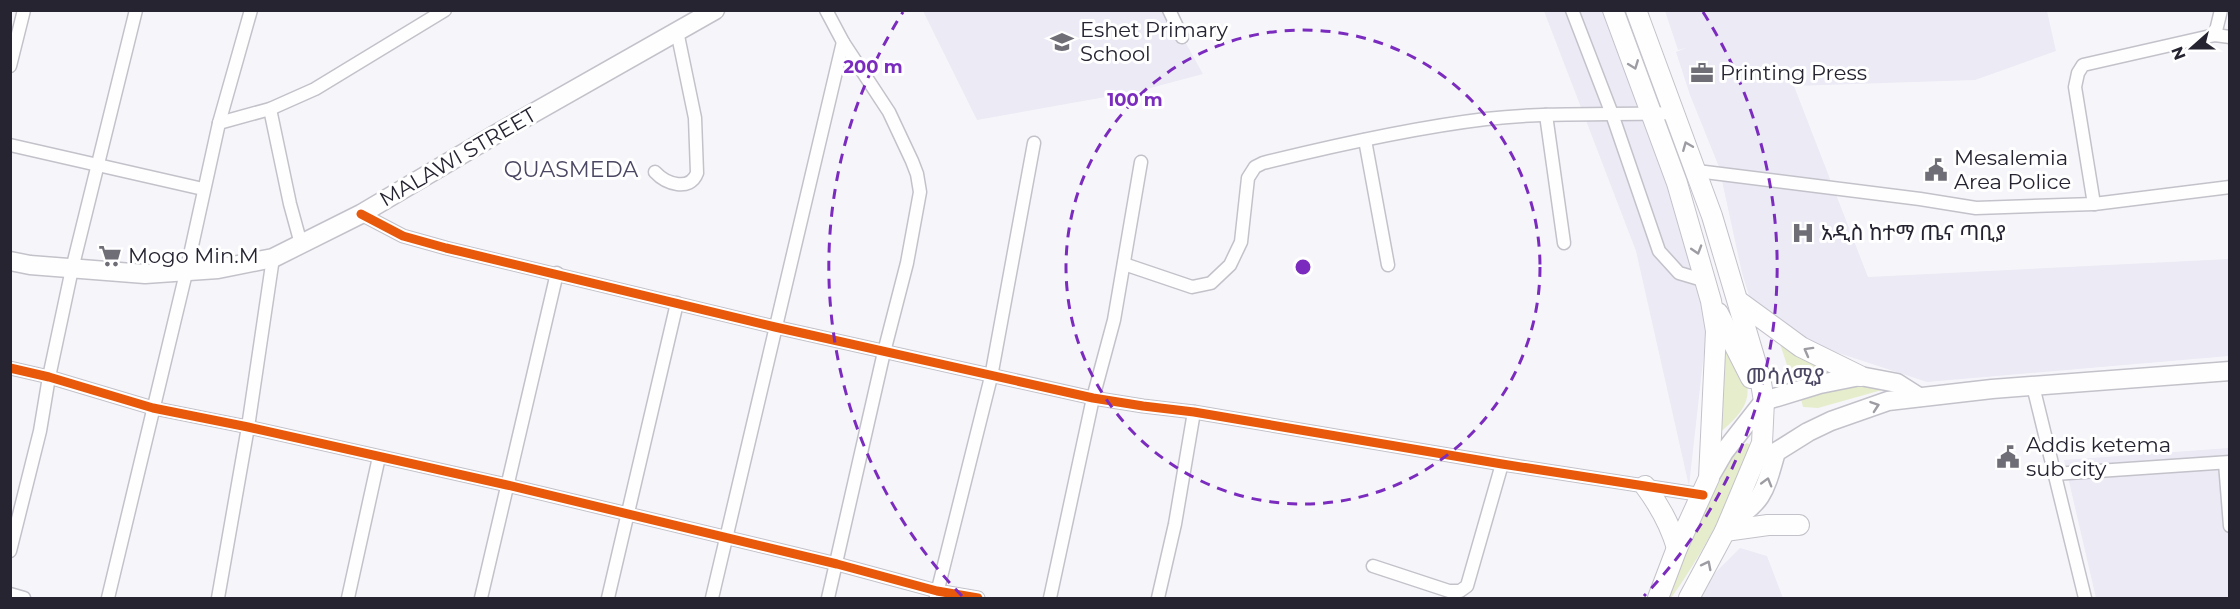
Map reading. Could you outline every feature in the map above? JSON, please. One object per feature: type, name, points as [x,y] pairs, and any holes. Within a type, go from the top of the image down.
[{"type":"main road","name":"MALAWI STREET","points":[[10,261],[145,274],[186,273],[249,264],[273,258],[361,214],[715,10]]},
{"type":"main road","points":[[1613,10],[1677,183],[1711,301],[1716,331],[1706,486]]},
{"type":"main road","points":[[1636,10],[1673,113],[1697,171],[1738,301],[1760,377],[1764,401],[1761,443],[1727,527],[1689,598]]},
{"type":"main road","points":[[1711,301],[1764,401]]},
{"type":"main road","points":[[1738,301],[1801,347],[1860,376],[1897,383],[1919,397]]},
{"type":"main road","points":[[1727,527],[1746,513],[1764,492],[1776,452],[1800,436],[1832,421],[1888,401],[2033,386],[2229,371]]},
{"type":"main road","points":[[1658,598],[1677,548],[1724,452],[1764,401],[1820,384],[1860,376]]},
{"type":"main road","points":[[1645,486],[1661,507],[1677,548]]},
{"type":"main road","points":[[1727,527],[1799,525]]},
{"type":"street","points":[[10,66],[24,10]]},
{"type":"street","points":[[10,551],[40,431],[72,268],[136,10]]},
{"type":"street","points":[[108,598],[186,273],[219,123],[251,10]]},
{"type":"street","points":[[219,123],[270,109],[315,89],[445,10]]},
{"type":"street","points":[[826,10],[843,42],[889,112],[912,161],[920,192],[907,263],[884,352],[828,598]]},
{"type":"street","points":[[1169,10],[1182,37]]},
{"type":"street","points":[[1572,10],[1612,114],[1659,251],[1679,273],[1706,281]]},
{"type":"street","points":[[2215,35],[2221,10]]},
{"type":"street","points":[[655,172],[662,180],[674,185],[690,182],[697,173],[695,118],[677,31]]},
{"type":"street","points":[[2094,204],[2075,87],[2078,73],[2084,65],[2215,35],[2229,37]]},
{"type":"street","points":[[712,598],[843,42]]},
{"type":"street","points":[[270,109],[301,244]]},
{"type":"street","points":[[1124,264],[1192,287],[1210,283],[1230,265],[1241,242],[1248,178],[1255,167],[1270,161],[1365,140],[1486,119],[1546,115],[1673,113]]},
{"type":"street","points":[[1546,115],[1564,243]]},
{"type":"street","points":[[1365,140],[1388,265]]},
{"type":"street","points":[[936,595],[991,376],[1034,143]]},
{"type":"street","points":[[10,145],[203,189]]},
{"type":"street","points":[[1050,598],[1093,398],[1114,320],[1141,162]]},
{"type":"street","points":[[1697,171],[1976,208],[2094,204],[2229,187]]},
{"type":"street","points":[[361,214],[403,236],[775,327],[1093,398],[1194,412],[1645,486],[1706,486]]},
{"type":"street","points":[[218,598],[248,427],[273,258]]},
{"type":"street","points":[[482,598],[557,273]]},
{"type":"street","points":[[608,598],[677,303]]},
{"type":"street","points":[[10,368],[49,377],[153,408],[507,484],[837,564],[936,595],[978,598]]},
{"type":"street","points":[[2033,386],[2085,598]]},
{"type":"street","points":[[1158,598],[1175,524],[1194,412]]},
{"type":"street","points":[[348,598],[380,457]]},
{"type":"street","points":[[2054,474],[2227,463],[2229,526]]},
{"type":"street","points":[[1373,566],[1449,591],[1460,591],[1467,586],[1502,464]]},
{"type":"street","points":[[10,594],[24,598]]},
{"type":"shaded area","name":"Eshet Primary School","points":[[923,11],[1168,11],[1203,74],[1139,91],[977,120]]},
{"type":"shaded area","points":[[1544,11],[1605,11],[1621,62],[1643,102],[1708,317],[1689,486],[1636,251]]},
{"type":"shaded area","points":[[1665,11],[2047,11],[2056,51],[1975,80],[1794,86],[1868,277],[2229,259],[2229,356],[1927,382],[1820,347],[1752,305],[1742,273],[1719,167],[1690,95],[1676,52],[1686,48],[1678,50]]},
{"type":"shaded area","points":[[2229,448],[2229,598],[2096,598],[2064,460]]},
{"type":"shaded area","points":[[1740,548],[1767,556],[1783,598],[1690,598]]},
{"type":"green space","points":[[1776,332],[1835,370],[1813,377],[1790,374]]},
{"type":"green space","points":[[1724,340],[1740,368],[1748,390],[1747,400],[1742,410],[1718,434]]},
{"type":"green space","points":[[1839,382],[1889,388],[1818,408],[1803,407],[1801,399]]},
{"type":"green space","points":[[1747,443],[1756,448],[1695,562],[1671,598],[1667,598],[1696,527],[1732,457],[1739,448]]},
{"type":"cycle path","points":[[361,214],[403,236],[446,248],[775,327],[1093,398],[1194,412],[1703,495]]},
{"type":"cycle path","points":[[10,368],[49,377],[153,408],[507,485],[837,564],[937,591],[978,598]]},
{"type":"place","name":"Eshet Primary School","points":[[1062,42]]},
{"type":"place","name":"Printing Press","points":[[1702,73]]},
{"type":"place","name":"Mesalemia Area Police","points":[[1936,170]]},
{"type":"place","name":"አዲስ ከተማ ጤና ጣቢያ","points":[[1803,233]]},
{"type":"place","name":"Mogo Min.M","points":[[110,256]]},
{"type":"place","name":"Addis ketema sub city","points":[[2008,457]]},
{"type":"district","name":"QUASMEDA","points":[[571,169]]},
{"type":"district","name":"መሳለሚያ","points":[[1785,376]]}]
